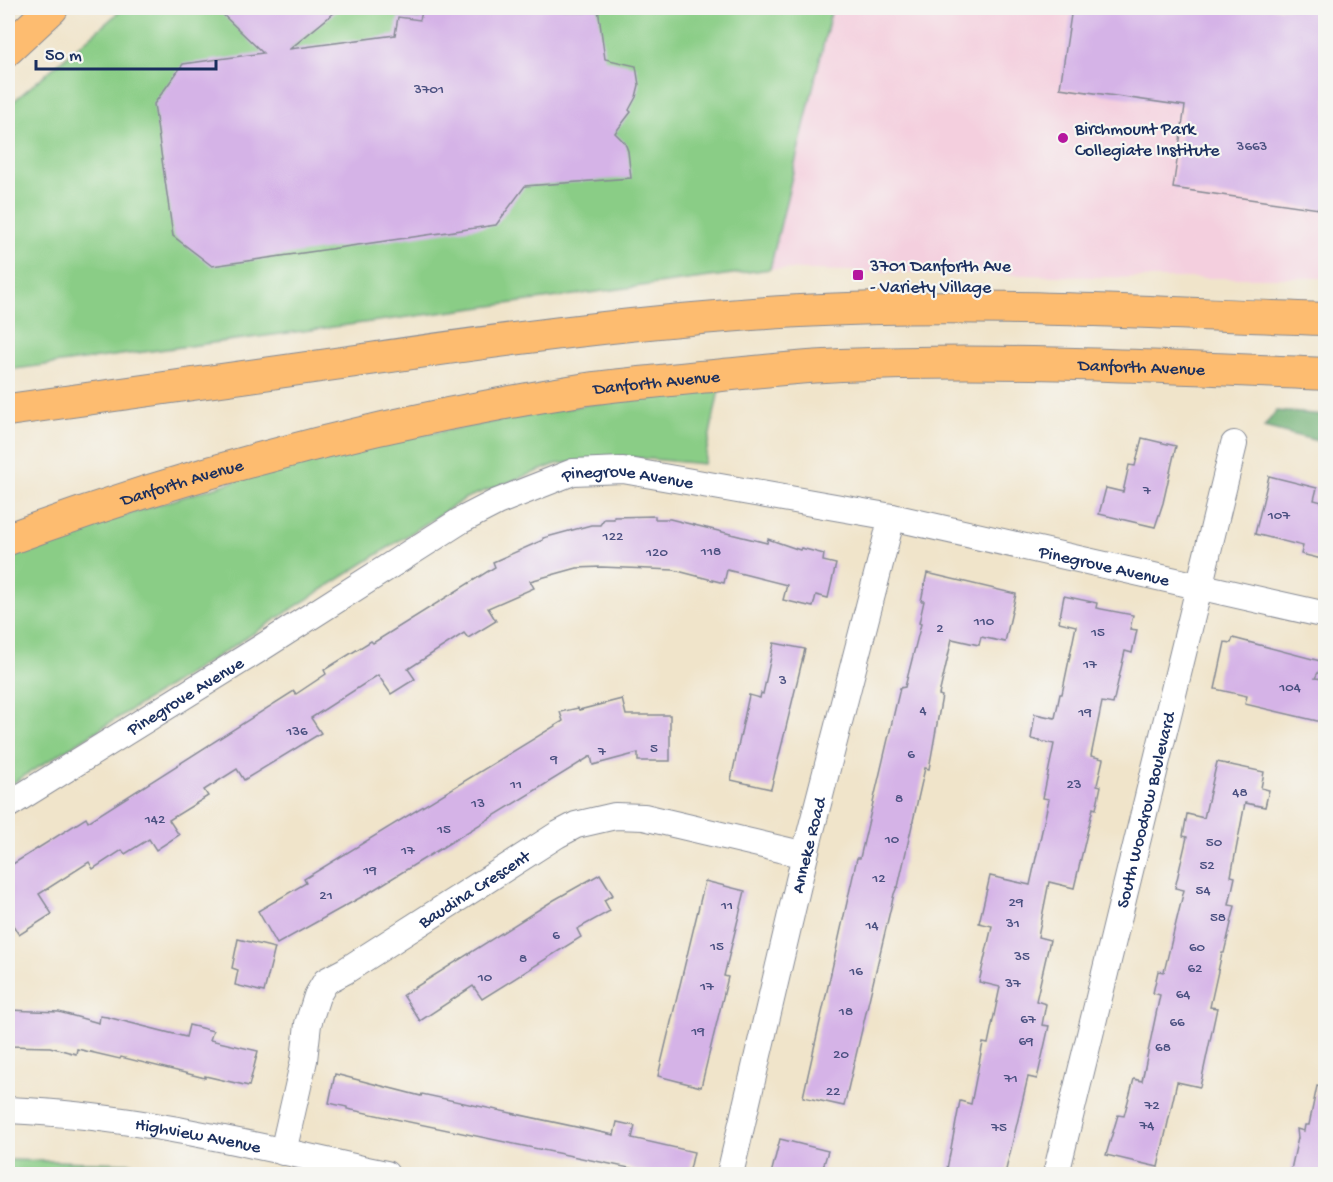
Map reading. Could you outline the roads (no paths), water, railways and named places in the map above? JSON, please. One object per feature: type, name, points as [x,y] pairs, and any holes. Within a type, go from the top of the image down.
[{"type":"main road","points":[[8,50],[52,8]]},
{"type":"main road","points":[[8,411],[525,336],[662,321],[800,311],[902,308],[1008,309],[1326,319]]},
{"type":"main road","name":"Danforth Avenue","points":[[8,539],[157,488],[269,456],[383,428],[590,389],[801,367],[957,362],[1108,365],[1326,374]]},
{"type":"street","name":"South Woodrow Boulevard","points":[[1056,1174],[1234,444]]},
{"type":"street","name":"Pinegrove Avenue","points":[[8,805],[460,521],[497,502],[573,472],[623,470],[892,517],[1326,615]]},
{"type":"street","name":"Anneke Road","points":[[730,1174],[805,855],[892,517]]},
{"type":"street","name":"Baudina Crescent","points":[[282,1152],[304,1060],[308,1024],[317,996],[326,981],[557,835],[576,825],[615,816],[644,817],[805,855]]},
{"type":"street","name":"Highview Avenue","points":[[8,1110],[39,1111],[124,1121],[188,1132],[386,1174]]},
{"type":"place","name":"Birchmount Park Collegiate Institute","points":[[1063,138]]},
{"type":"place","name":"3701 Danforth Ave - Variety Village","points":[[858,275]]}]
